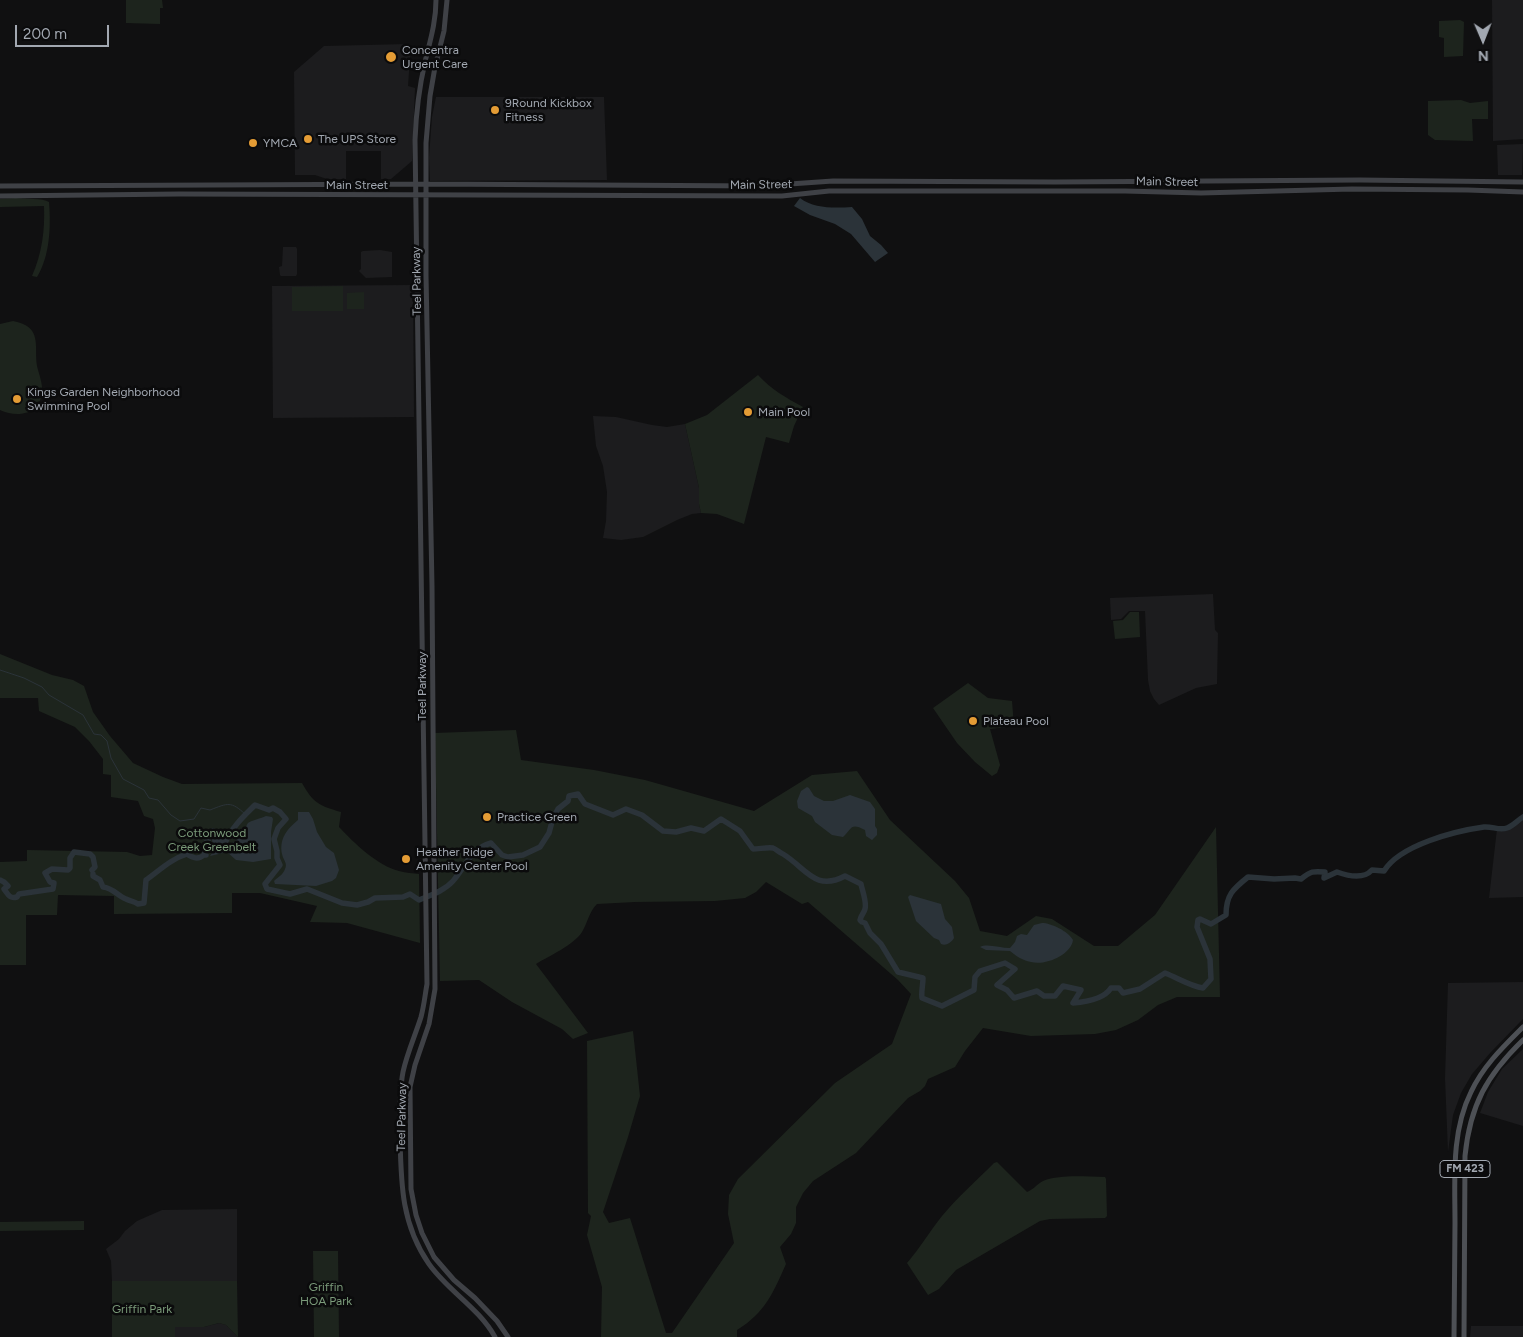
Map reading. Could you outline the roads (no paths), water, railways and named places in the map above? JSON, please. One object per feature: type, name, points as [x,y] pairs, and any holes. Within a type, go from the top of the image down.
[{"type":"main road","name":"Teel Parkway","points":[[436,0],[432,35],[424,65],[416,118],[415,140],[427,984],[420,1019],[406,1058],[400,1092],[401,1186],[410,1227],[428,1264],[486,1324],[495,1337]]},
{"type":"main road","name":"Teel Parkway","points":[[448,0],[444,31],[435,67],[426,143],[435,988],[432,1008],[425,1037],[415,1065],[410,1092],[412,1189],[416,1215],[430,1249],[447,1272],[497,1321],[508,1337]]},
{"type":"main road","points":[[424,65],[435,67]]},
{"type":"main road","points":[[416,118],[428,119]]},
{"type":"main road","points":[[1391,180],[1391,190]]},
{"type":"main road","name":"Main Street","points":[[0,186],[426,184],[754,186],[833,182],[1391,180],[1523,182]]},
{"type":"main road","points":[[347,195],[348,184]]},
{"type":"main road","points":[[124,185],[124,194]]},
{"type":"main road","points":[[505,185],[505,196]]},
{"type":"main road","points":[[571,185],[571,195]]},
{"type":"main road","name":"Main Street","points":[[0,196],[124,194],[782,196],[829,191],[1201,192],[1391,190],[1523,192]]},
{"type":"main road","points":[[418,317],[427,317]]},
{"type":"main road","name":"FM 423","points":[[1454,1337],[1455,1156],[1460,1121],[1468,1098],[1479,1076],[1490,1061],[1523,1027]]},
{"type":"main road","name":"FM 423","points":[[1464,1337],[1465,1156],[1470,1126],[1476,1105],[1487,1082],[1523,1040]]},
{"type":"main road","points":[[1505,1045],[1512,1051]]},
{"type":"main road","points":[[1455,1259],[1464,1259]]},
{"type":"main road","points":[[467,1304],[473,1296]]},
{"type":"waterway","points":[[0,670],[24,678],[42,687],[49,695],[83,715],[94,734],[101,735],[107,741],[111,758],[123,779],[144,790],[149,798],[158,800],[171,815],[180,821],[194,819],[201,808],[210,810],[229,804],[245,814]]},
{"type":"waterway","points":[[93,874],[93,876],[100,880],[103,887],[138,904],[144,903],[146,880],[181,856],[187,854],[198,858],[206,855],[204,850],[206,843],[213,831],[215,841],[226,841],[235,826],[255,805],[269,810],[273,808],[286,819],[278,828],[274,839],[280,865],[265,884],[267,889],[290,894],[307,889],[342,903],[357,905],[375,898],[403,897],[410,894],[419,900],[446,887],[458,875],[473,854],[484,846],[491,843],[502,855],[508,857],[523,855],[540,847],[549,833],[553,818],[558,809],[568,801],[569,796],[578,794],[585,804],[613,815],[626,809],[642,815],[663,831],[676,832],[691,828],[704,831],[721,819],[740,831],[753,849],[774,849],[818,880],[835,880],[845,876],[861,884],[865,900],[865,910],[860,920],[865,923],[870,933],[881,944],[898,972],[923,978],[922,998],[942,1006],[974,990],[975,977],[980,971],[1005,963],[1015,969],[997,985],[1007,990],[1014,998],[1037,991],[1044,996],[1055,996],[1063,986],[1081,990],[1073,1003],[1089,1001],[1104,995],[1111,988],[1119,988],[1123,993],[1140,989],[1165,973],[1203,988],[1211,979],[1210,959],[1197,927],[1198,920],[1200,919],[1211,924],[1226,915],[1227,902],[1231,893],[1248,877],[1301,879],[1312,872],[1325,872],[1324,878],[1337,872],[1360,876],[1372,870],[1384,871],[1402,854],[1429,841],[1458,832],[1484,827],[1504,829],[1523,817]]},
{"type":"waterway","points":[[0,880],[8,886],[4,889],[12,897],[17,897],[19,894],[53,889],[54,883],[50,882],[45,873],[52,869],[68,870],[70,868],[70,858],[74,852],[90,854],[93,857],[95,867],[92,870]]},
{"type":"place","name":"Concentra Urgent Care","points":[[391,57]]},
{"type":"place","name":"9Round Kickbox Fitness","points":[[495,110]]},
{"type":"place","name":"The UPS Store","points":[[308,139]]},
{"type":"place","name":"YMCA","points":[[253,143]]},
{"type":"place","name":"Kings Garden Neighborhood Swimming Pool","points":[[17,399]]},
{"type":"place","name":"Main Pool","points":[[748,412]]},
{"type":"place","name":"Plateau Pool","points":[[973,721]]},
{"type":"place","name":"Practice Green","points":[[487,817]]},
{"type":"place","name":"Heather Ridge Amenity Center Pool","points":[[406,859]]},
{"type":"park label","name":"Cottonwood Creek Greenbelt","points":[[212,840]]},
{"type":"park label","name":"Griffin HOA Park","points":[[326,1294]]},
{"type":"park label","name":"Griffin Park","points":[[142,1309]]}]
